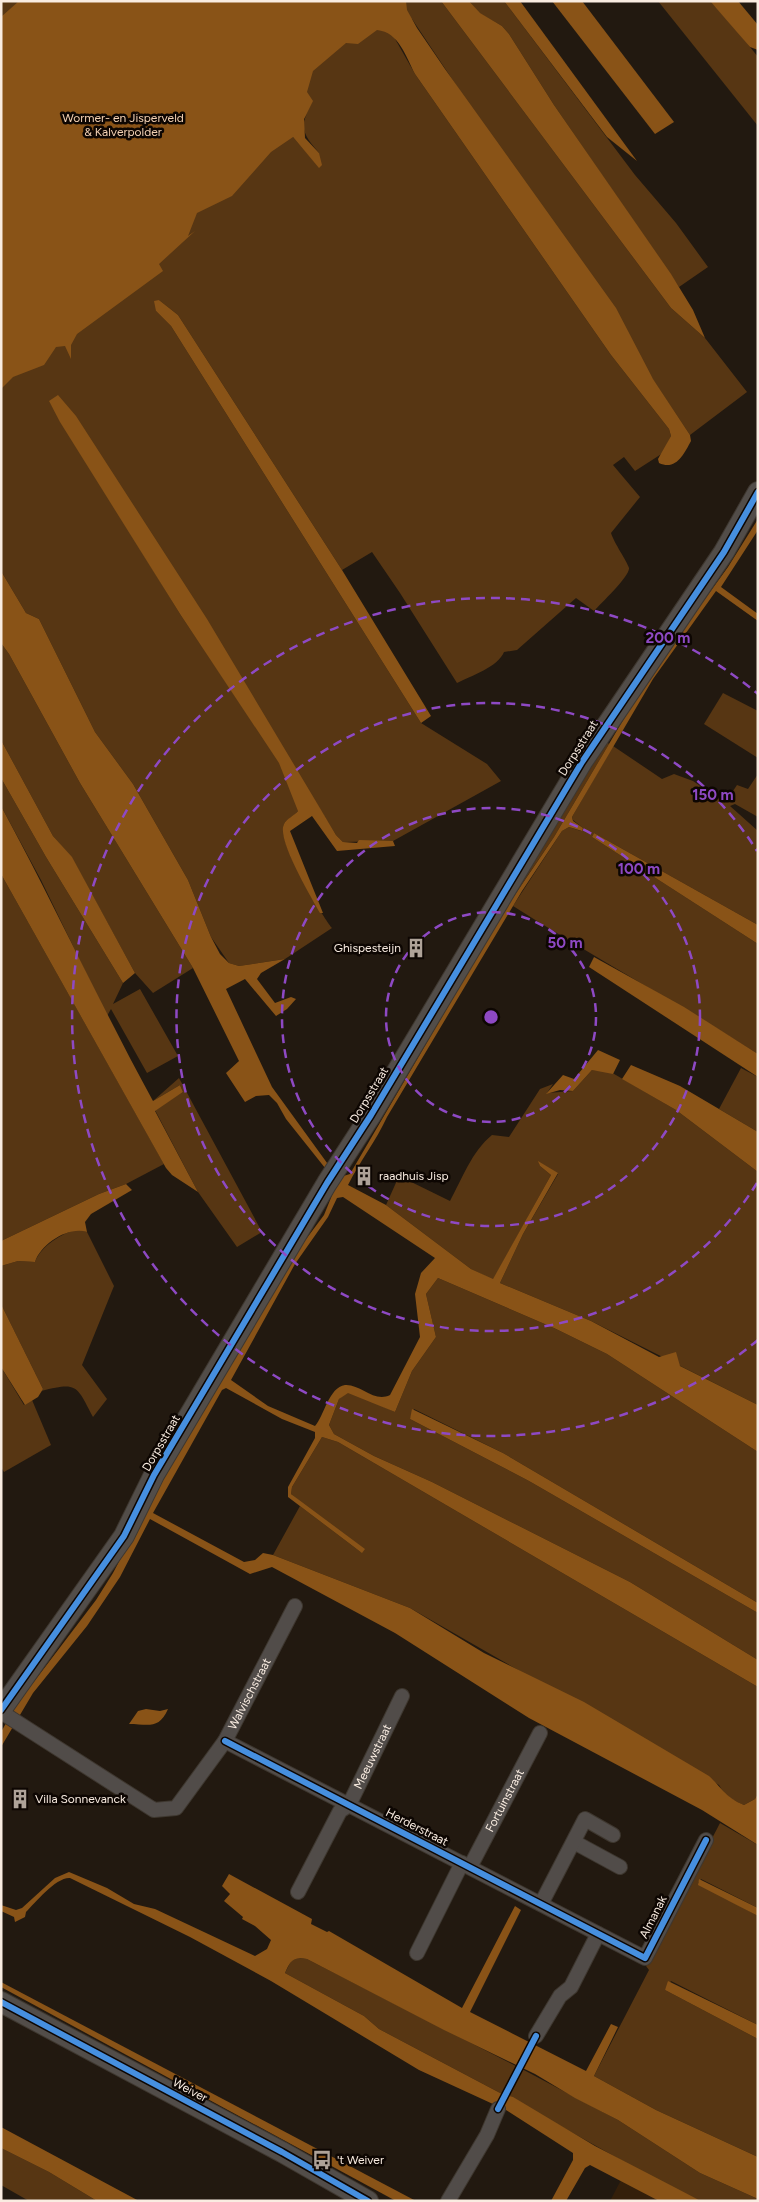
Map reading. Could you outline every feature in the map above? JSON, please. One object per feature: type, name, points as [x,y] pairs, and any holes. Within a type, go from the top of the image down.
[{"type":"street","name":"Dorpsstraat","points":[[4,1712],[124,1536],[154,1475],[332,1175],[371,1115],[582,762],[724,552],[758,492]]},
{"type":"street","name":"Walvischstraat","points":[[4,1712],[112,1785],[154,1810],[176,1808],[225,1741],[295,1606]]},
{"type":"street","name":"Meeuwstraat","points":[[298,1892],[340,1811],[349,1805],[402,1696]]},
{"type":"street","name":"Fortuinstraat","points":[[416,1952],[540,1733]]},
{"type":"street","name":"Herderstraat","points":[[225,1741],[598,1934]]},
{"type":"street","points":[[541,1904],[585,1819],[613,1835]]},
{"type":"street","name":"Almanak","points":[[598,1934],[645,1958],[706,1840]]},
{"type":"street","points":[[574,1842],[620,1867]]},
{"type":"street","points":[[536,2036],[560,1996],[571,1987],[598,1934]]},
{"type":"street","name":"Weiver","points":[[1,2002],[282,2152],[368,2201]]},
{"type":"street","points":[[448,2201],[487,2134],[498,2109]]},
{"type":"shaded area","name":"Wormer- en Jisperveld & Kalverpolder","points":[[19,1],[406,1],[407,10],[417,28],[445,69],[616,308],[653,379],[690,435],[691,441],[682,456],[670,465],[659,463],[658,459],[671,436],[669,429],[611,355],[415,74],[401,46],[391,35],[377,30],[358,44],[346,43],[313,71],[307,92],[313,101],[304,119],[305,138],[319,153],[322,165],[319,168],[293,137],[271,152],[232,196],[197,213],[188,236],[195,231],[159,264],[163,271],[77,334],[71,345],[71,359],[65,346],[56,347],[44,365],[13,377],[1,389],[1,17]]},
{"type":"shaded area","points":[[441,1],[469,1],[480,13],[502,26],[509,34],[554,105],[671,274],[693,310],[705,338],[671,308]]},
{"type":"shaded area","points":[[504,1],[520,1],[637,161],[607,137]]},
{"type":"shaded area","points":[[552,1],[582,1],[674,122],[655,134]]},
{"type":"shaded area","points":[[710,1],[738,1],[758,25],[758,50],[750,47]]},
{"type":"shaded area","points":[[159,300],[178,315],[342,570],[431,716],[421,723],[171,326],[156,311],[154,301]]},
{"type":"shaded area","points":[[58,395],[76,416],[207,619],[336,835],[343,842],[357,843],[359,840],[393,841],[395,846],[337,851],[312,816],[290,831],[323,913],[320,913],[303,882],[285,842],[284,824],[298,811],[279,763],[180,614],[60,422],[49,401]]},
{"type":"shaded area","points":[[758,519],[758,530],[721,587],[758,614],[758,621],[716,591],[653,679],[572,817],[573,821],[583,828],[582,831],[569,827],[562,831],[522,891],[348,1185],[386,1205],[471,1269],[493,1279],[551,1175],[540,1166],[538,1161],[558,1173],[523,1234],[500,1283],[591,1321],[659,1357],[676,1352],[680,1366],[758,1405],[758,1452],[607,1354],[554,1328],[438,1278],[426,1294],[436,1337],[412,1371],[395,1412],[348,1393],[339,1399],[329,1425],[334,1434],[374,1456],[432,1482],[630,1582],[758,1660],[758,1687],[338,1442],[322,1437],[292,1487],[291,1494],[365,1549],[362,1553],[288,1497],[288,1487],[315,1438],[315,1432],[282,1419],[226,1388],[222,1390],[153,1513],[244,1562],[255,1560],[263,1553],[273,1555],[410,1608],[484,1653],[584,1702],[709,1776],[728,1796],[738,1802],[744,1805],[755,1799],[758,1793],[758,1845],[702,1810],[529,1718],[395,1633],[272,1567],[250,1574],[150,1519],[120,1577],[87,1626],[33,1693],[1,1747],[1,1732],[17,1704],[96,1600],[113,1573],[164,1476],[292,1258],[324,1215],[337,1183],[269,1095],[256,1096],[245,1102],[226,1073],[239,1061],[193,968],[80,783],[9,654],[1,643],[1,571],[26,613],[39,619],[95,732],[133,784],[188,880],[211,937],[220,954],[229,963],[239,966],[285,959],[261,973],[257,979],[275,1003],[291,997],[296,999],[287,1009],[276,1016],[245,979],[226,989],[272,1087],[330,1167],[340,1177],[350,1174],[502,914],[554,837],[648,678],[728,567]],"holes":[[[343,1197],[435,1258],[421,1273],[415,1294],[420,1337],[390,1395],[378,1397],[351,1385],[339,1387],[331,1396],[315,1426],[268,1406],[231,1380],[295,1264],[328,1217],[337,1198]]]},
{"type":"shaded area","points":[[1,740],[53,836],[72,857],[135,973],[123,983],[46,857],[1,778]]},
{"type":"shaded area","points":[[1,806],[153,1101],[180,1085],[183,1092],[155,1111],[198,1192],[172,1175],[166,1168],[1,874]]},
{"type":"shaded area","points":[[594,833],[758,925],[758,944],[592,837]]},
{"type":"shaded area","points":[[594,957],[684,1007],[758,1054],[758,1077],[589,967]]},
{"type":"shaded area","points":[[598,1050],[620,1060],[613,1074],[592,1070],[573,1091],[560,1090],[546,1094],[563,1075],[574,1079]]},
{"type":"shaded area","points":[[631,1065],[680,1086],[758,1132],[758,1172],[676,1110],[622,1079]]},
{"type":"shaded area","points":[[126,1184],[132,1190],[91,1214],[85,1222],[87,1232],[72,1232],[56,1238],[43,1249],[35,1262],[18,1261],[1,1266],[1,1241],[99,1194]]},
{"type":"shaded area","points":[[1,1304],[43,1389],[38,1397],[25,1405],[1,1367]]},
{"type":"shaded area","points":[[412,1409],[503,1453],[758,1603],[758,1613],[529,1481],[410,1419]]},
{"type":"shaded area","points":[[146,1709],[160,1711],[168,1709],[165,1716],[157,1723],[147,1725],[129,1724],[138,1711]]},
{"type":"shaded area","points":[[69,1872],[107,1888],[134,1904],[155,1909],[255,1956],[267,1949],[271,1940],[255,1926],[242,1919],[243,1917],[224,1901],[230,1894],[222,1886],[229,1874],[312,1919],[311,1924],[327,1932],[329,1931],[462,2008],[515,1906],[521,1910],[470,2012],[586,2071],[611,2024],[618,2027],[594,2076],[656,2110],[758,2157],[758,2199],[700,2173],[618,2120],[575,2098],[535,2074],[444,2030],[307,1959],[298,1958],[290,1963],[285,1973],[364,2016],[379,2029],[502,2094],[513,2097],[595,2146],[701,2201],[659,2201],[590,2165],[585,2168],[566,2201],[551,2201],[573,2160],[573,2153],[506,2110],[419,2070],[271,1981],[190,1937],[70,1878],[64,1879],[52,1886],[26,1912],[25,1917],[15,1922],[14,1917],[1,1911],[1,1905],[16,1910],[22,1908],[55,1878]]},
{"type":"shaded area","points":[[699,1879],[758,1908],[758,1916],[698,1885]]},
{"type":"shaded area","points":[[668,1981],[758,2025],[758,2039],[665,1990]]},
{"type":"shaded area","points":[[1,1982],[416,2201],[396,2201],[1,1987]]},
{"type":"shaded area","points":[[1,2127],[139,2201],[97,2201],[49,2172],[1,2148]]},
{"type":"shaded area","points":[[621,2180],[659,2201],[610,2201]]},
{"type":"green space","points":[[1,1],[441,1],[671,308],[705,338],[747,392],[690,435],[412,19],[394,37],[415,74],[611,355],[669,429],[671,436],[663,453],[635,471],[624,457],[613,465],[640,497],[611,533],[629,568],[620,583],[594,611],[576,598],[517,650],[504,652],[490,667],[457,683],[372,552],[342,570],[178,315],[159,300],[156,311],[171,326],[421,723],[487,764],[501,781],[393,841],[343,842],[336,835],[285,753],[49,401],[180,614],[280,763],[298,805],[298,811],[284,824],[283,832],[301,877],[332,928],[285,959],[239,966],[229,963],[211,937],[188,880],[133,784],[95,732],[39,619],[26,613],[1,571]],"holes":[[[307,114],[304,130],[306,135],[319,153],[319,167],[293,137]]]},
{"type":"green space","points":[[469,1],[504,1],[635,175],[676,223],[708,267],[679,287],[554,105],[509,34],[502,26],[479,13]]},
{"type":"green space","points":[[658,1],[710,1],[735,28],[758,57],[758,126]]},
{"type":"green space","points":[[1,643],[9,654],[80,783],[193,968],[153,993],[135,973],[72,858],[53,836],[1,740]]},
{"type":"green space","points":[[723,693],[758,711],[758,758],[704,724]]},
{"type":"green space","points":[[606,741],[609,744],[554,837],[509,903]]},
{"type":"green space","points":[[613,746],[662,779],[674,774],[693,781],[725,803],[737,785],[748,789],[758,774],[758,817],[735,804],[730,806],[758,831],[758,925],[594,833],[592,837],[758,944],[758,1054],[513,906],[562,831],[569,827],[581,831],[583,828],[572,817]]},
{"type":"green space","points":[[1,778],[46,857],[123,983],[113,1004],[140,989],[178,1056],[147,1073],[111,1009],[107,1016],[41,880],[1,806]]},
{"type":"green space","points":[[1,874],[164,1164],[126,1184],[99,1194],[1,1241]]},
{"type":"green space","points":[[741,1068],[758,1077],[758,1132],[719,1109]]},
{"type":"green space","points":[[592,1070],[609,1071],[676,1110],[758,1172],[758,1405],[591,1321],[500,1283],[523,1234],[558,1174],[539,1162],[540,1166],[551,1175],[493,1280],[471,1269],[386,1205],[399,1176],[450,1201],[479,1149],[492,1135],[509,1137],[540,1089],[553,1084],[547,1093],[573,1091]]},
{"type":"green space","points":[[179,1078],[262,1232],[237,1247],[198,1192],[155,1110],[183,1092],[180,1085],[153,1101]]},
{"type":"green space","points":[[78,1229],[87,1232],[114,1286],[82,1365],[107,1399],[93,1417],[79,1392],[74,1389],[62,1387],[41,1391],[43,1389],[1,1304],[1,1266],[18,1261],[35,1262],[42,1251],[53,1241]]},
{"type":"green space","points":[[438,1278],[554,1328],[607,1354],[758,1452],[758,1603],[503,1453],[414,1409],[410,1419],[529,1481],[758,1613],[758,1660],[630,1582],[432,1482],[374,1456],[334,1434],[329,1425],[339,1399],[345,1393],[353,1393],[395,1412],[412,1371],[436,1337],[426,1294]]},
{"type":"green space","points":[[1,1367],[24,1405],[32,1400],[51,1445],[4,1472],[1,1467]]},
{"type":"green space","points":[[322,1437],[338,1442],[758,1687],[758,1793],[755,1799],[744,1805],[736,1801],[726,1795],[719,1785],[410,1608],[273,1555],[300,1506],[362,1553],[291,1494],[292,1487]]},
{"type":"green space","points":[[720,1823],[758,1845],[758,1908],[701,1879],[698,1883],[758,1916],[758,2025],[671,1981],[665,1990],[758,2039],[758,2157],[656,2110],[594,2076],[649,1970],[646,1966]]},
{"type":"green space","points":[[296,1958],[307,1959],[516,2066],[502,2094],[379,2029],[364,2016],[285,1973],[291,1961]]},
{"type":"green space","points":[[520,2068],[618,2120],[700,2173],[758,2199],[758,2201],[701,2201],[653,2178],[507,2096]]},
{"type":"green space","points":[[1,2148],[49,2172],[97,2201],[29,2201],[1,2185]]},
{"type":"cycle path","points":[[1,1710],[124,1536],[154,1475],[327,1183],[371,1115],[582,762],[724,552],[758,492]]},
{"type":"cycle path","points":[[225,1741],[645,1958],[706,1840]]},
{"type":"cycle path","points":[[1,2002],[282,2152],[368,2201]]},
{"type":"cycle path","points":[[498,2109],[536,2036]]},
{"type":"place","name":"Ghispesteijn","points":[[416,948]]},
{"type":"place","name":"raadhuis Jisp","points":[[364,1176]]},
{"type":"place","name":"Villa Sonnevanck","points":[[20,1799]]},
{"type":"place","name":"'t Weiver","points":[[322,2160]]}]
